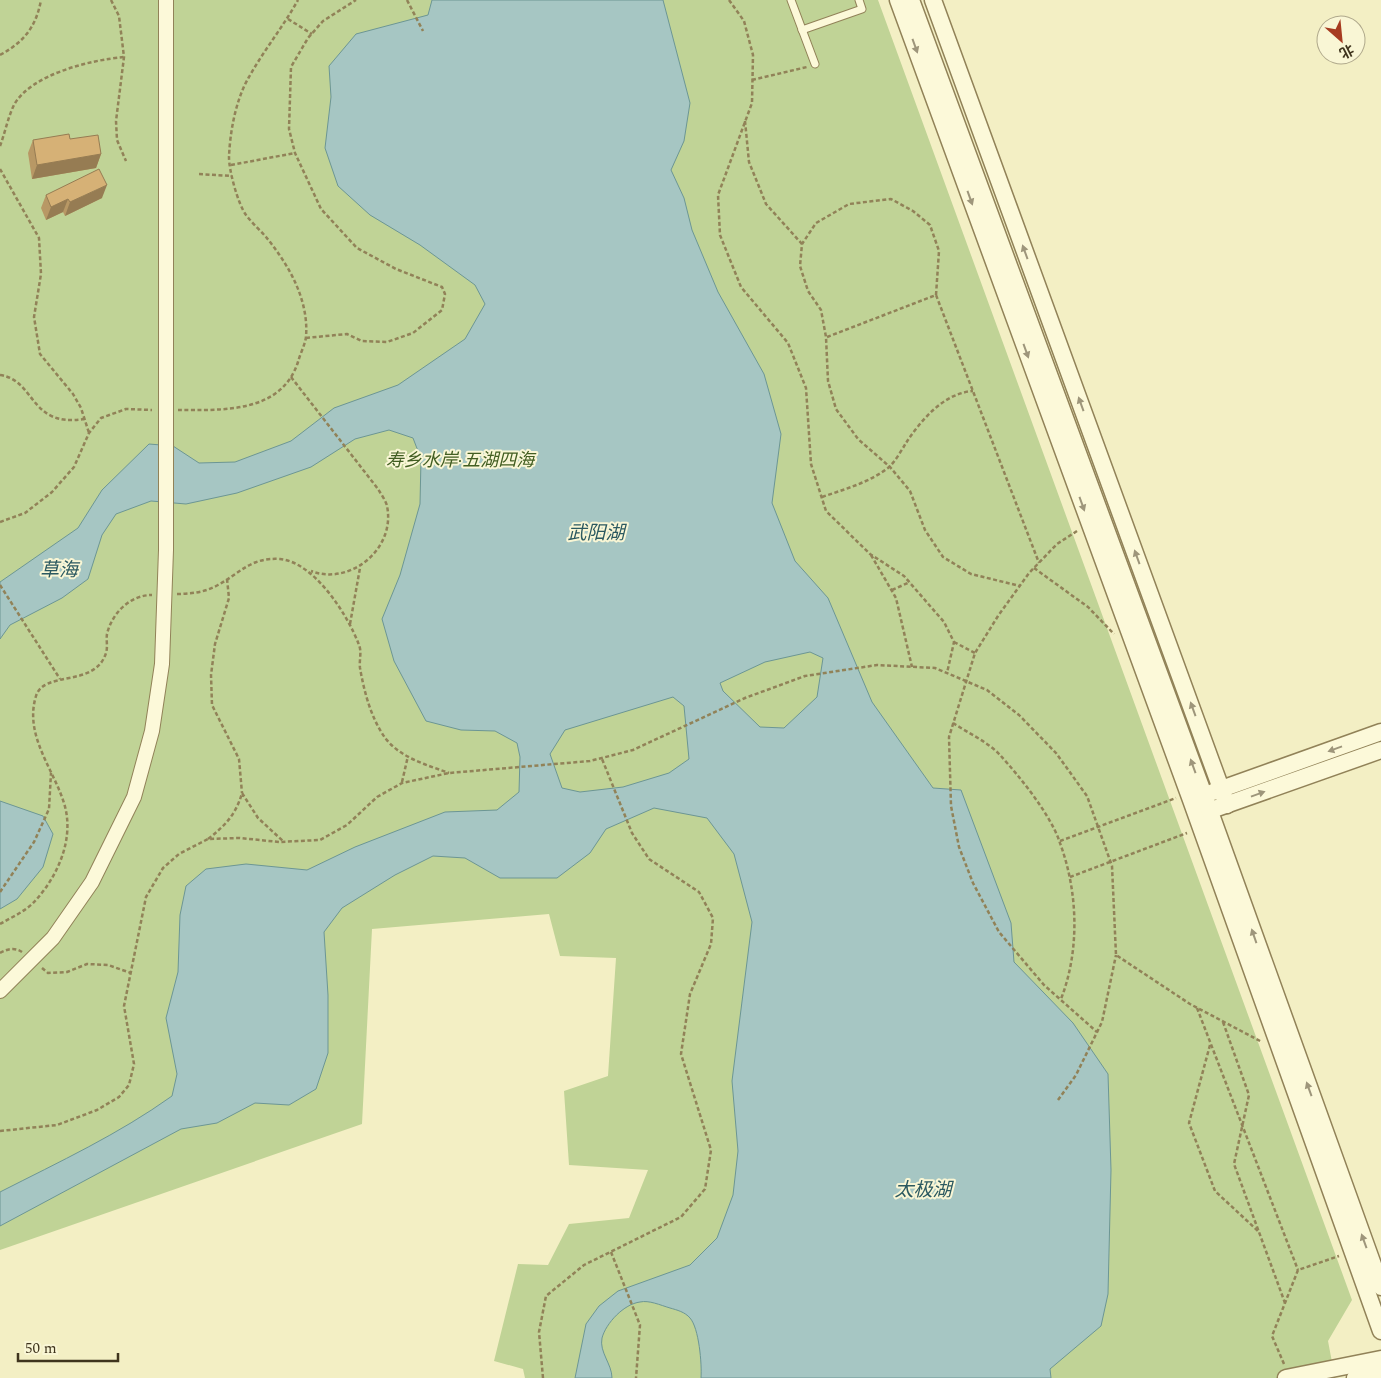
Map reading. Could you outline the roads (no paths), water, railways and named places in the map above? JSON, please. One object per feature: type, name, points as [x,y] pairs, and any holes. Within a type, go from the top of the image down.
[{"type":"street","points":[[0,991],[53,938],[92,882],[134,797],[152,731],[162,664],[166,511],[166,0]]},
{"type":"street","points":[[898,0],[1089,524],[1381,1287]]},
{"type":"street","points":[[911,0],[1198,807],[1280,1052],[1381,1331]]},
{"type":"street","points":[[933,0],[1227,805]]},
{"type":"street","points":[[1198,807],[1222,789],[1381,732]]},
{"type":"street","points":[[1198,807],[1227,805],[1381,750]]},
{"type":"street","points":[[1288,1378],[1381,1358]]},
{"type":"street","points":[[1355,1378],[1381,1373]]},
{"type":"lane","points":[[791,0],[815,64]]},
{"type":"lane","points":[[802,30],[862,9],[859,0]]},
{"type":"water","points":[[432,0],[663,0],[690,103],[684,141],[671,170],[684,198],[692,230],[718,292],[764,374],[781,434],[772,503],[795,561],[828,598],[872,702],[933,788],[961,790],[1011,923],[1014,962],[1073,1023],[1108,1074],[1111,1170],[1108,1294],[1101,1326],[1050,1369],[1051,1378],[701,1378],[698,1338],[690,1318],[678,1310],[655,1303],[643,1302],[628,1306],[622,1310],[604,1332],[602,1348],[612,1378],[575,1378],[586,1324],[599,1306],[618,1291],[690,1265],[717,1238],[733,1195],[738,1151],[732,1081],[752,922],[734,854],[707,818],[654,808],[606,829],[590,853],[557,878],[500,878],[465,858],[433,856],[395,875],[342,908],[324,932],[328,995],[328,1053],[316,1089],[289,1105],[255,1103],[217,1123],[181,1129],[0,1226],[0,1192],[110,1135],[172,1096],[177,1074],[166,1018],[178,972],[180,915],[186,886],[206,869],[246,864],[307,870],[355,847],[445,812],[497,810],[519,792],[520,757],[517,743],[495,731],[461,730],[426,721],[394,661],[382,619],[400,575],[420,504],[421,459],[413,438],[389,430],[355,439],[311,467],[237,493],[186,504],[151,501],[116,514],[102,535],[88,579],[62,598],[10,625],[0,639],[0,582],[78,528],[102,490],[149,444],[173,446],[199,463],[235,462],[291,441],[334,408],[398,385],[465,339],[485,304],[475,285],[420,245],[370,215],[338,186],[325,148],[331,97],[329,66],[356,34],[428,15]],"holes":[[[810,652],[823,658],[817,697],[784,728],[760,727],[723,691],[720,683],[765,662]],[[673,697],[684,706],[689,759],[669,773],[623,787],[580,792],[562,788],[550,754],[565,730]]]},
{"type":"water","points":[[0,801],[43,816],[53,834],[43,867],[17,899],[0,909]]},
{"type":"park label","name":"寿乡水岸·五湖四海","points":[[460,460]]},
{"type":"water label","name":"武阳湖","points":[[596,533]]},
{"type":"water label","name":"草海","points":[[59,570]]},
{"type":"water label","name":"太极湖","points":[[923,1190]]}]
